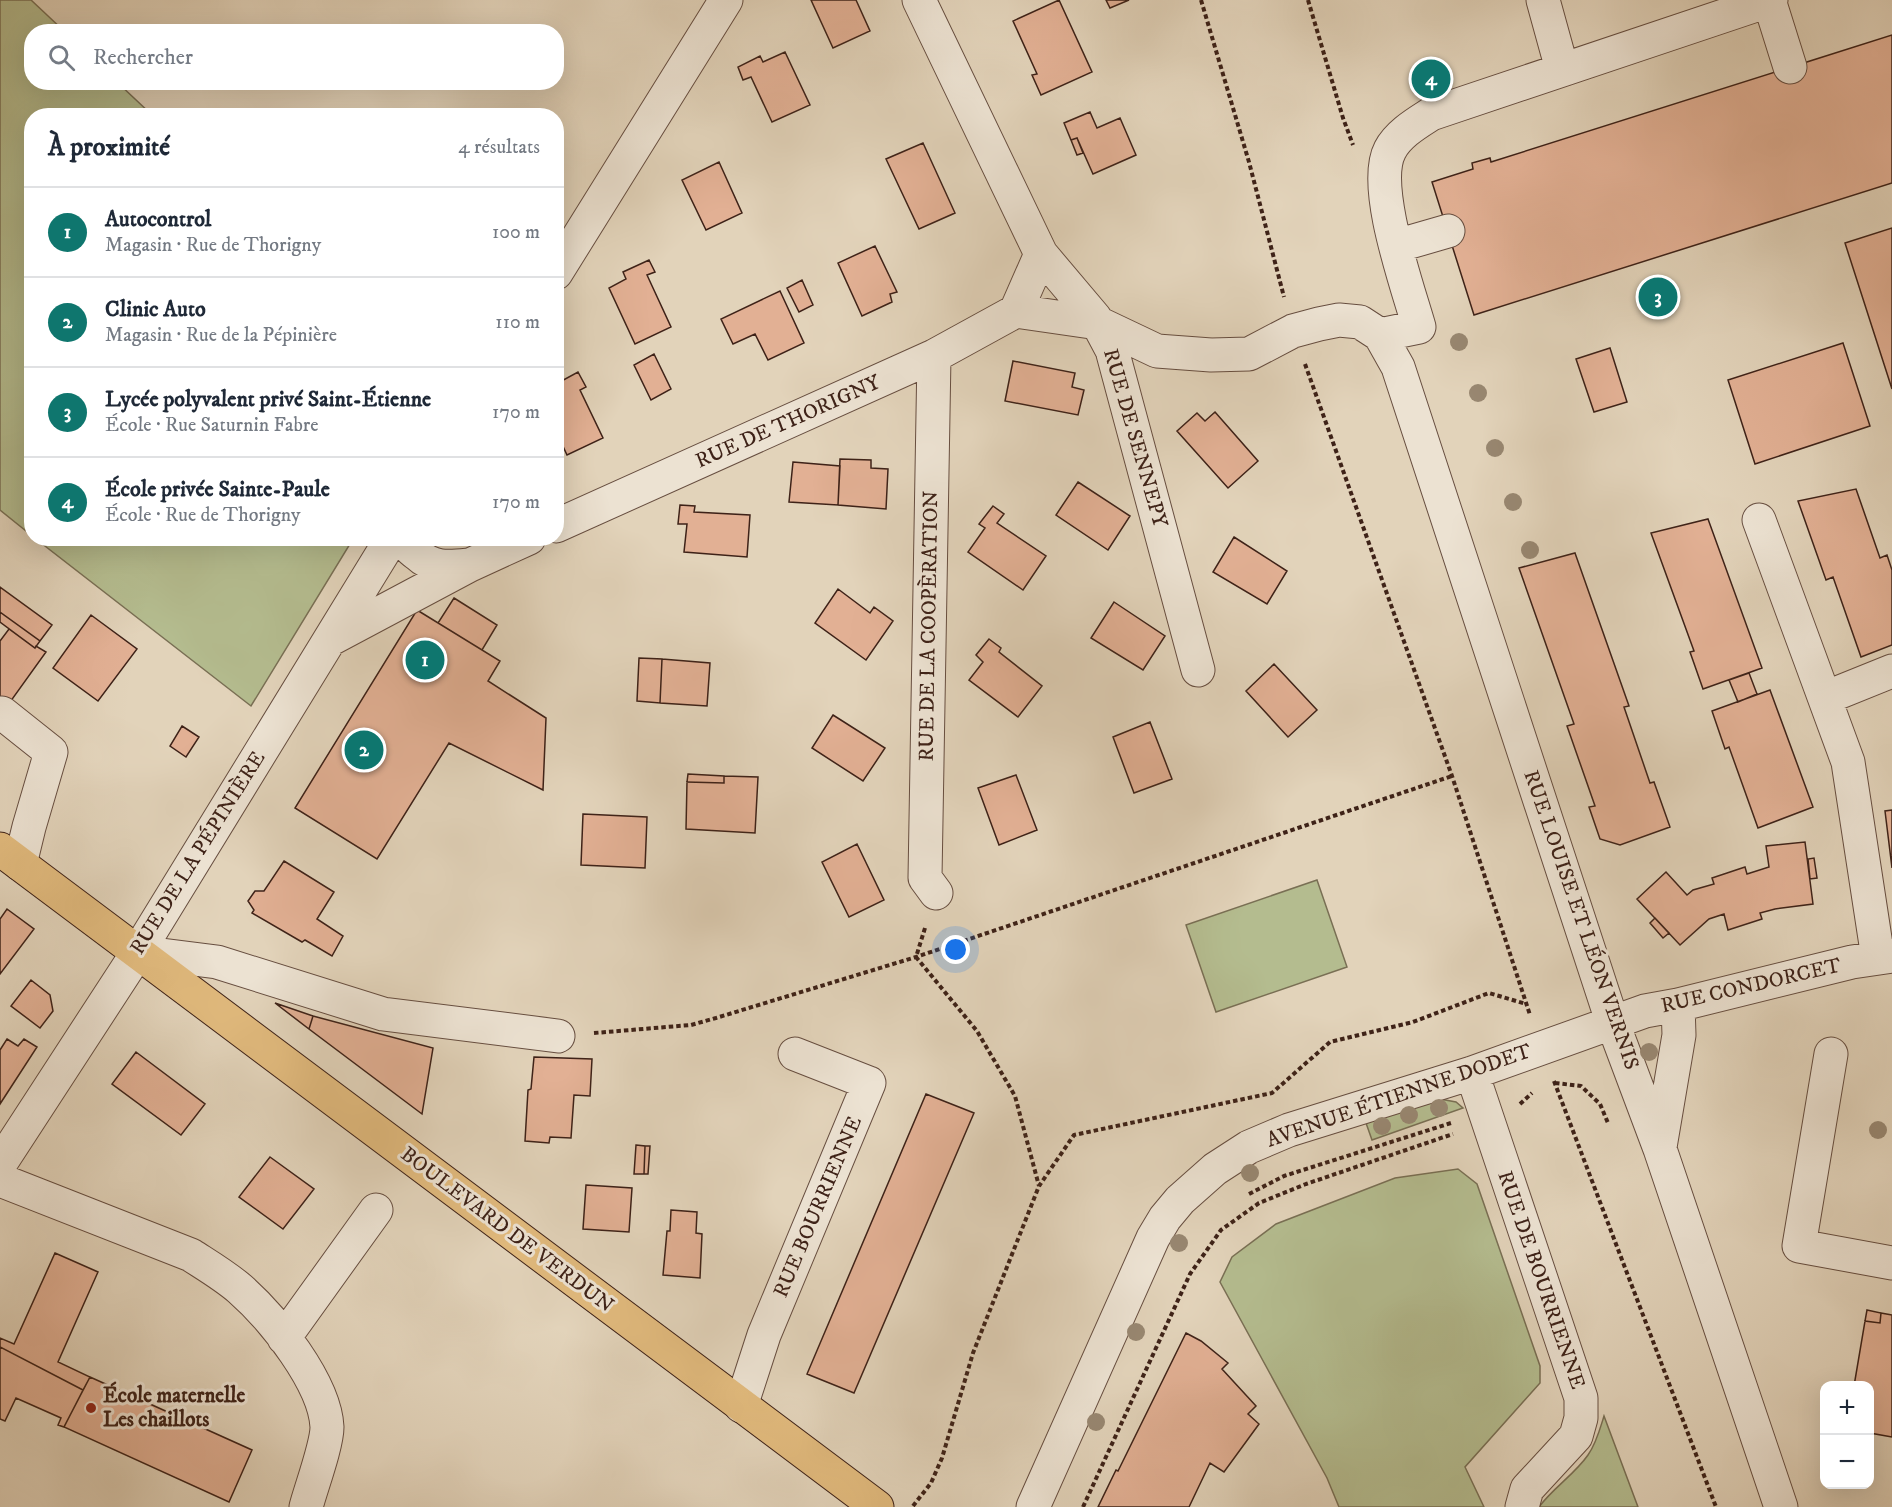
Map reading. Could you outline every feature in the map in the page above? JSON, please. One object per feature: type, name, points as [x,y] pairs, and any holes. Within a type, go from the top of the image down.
[{"type":"main road","name":"BOULEVARD DE VERDUN","points":[[10,857],[877,1507]]},
{"type":"street","points":[[564,260],[726,0]]},
{"type":"street","name":"RUE DE SENNEPY","points":[[919,0],[1041,254],[1098,323],[1112,350],[1198,670]]},
{"type":"street","points":[[1543,0],[1562,69]]},
{"type":"street","points":[[1041,254],[1016,311],[1098,323],[1157,351],[1212,355],[1249,354],[1293,331],[1339,320],[1360,322],[1380,334],[1419,327],[1394,235],[1385,191],[1384,170],[1390,150],[1411,127],[1431,114],[1770,0],[1790,67]]},
{"type":"street","points":[[1394,235],[1444,220]]},
{"type":"street","name":"RUE DE THORIGNY","points":[[564,522],[934,356],[1016,311]]},
{"type":"street","name":"RUE LOUISE ET LÉON VERNIS","points":[[1380,334],[1398,368],[1612,1021],[1660,1149],[1781,1507]]},
{"type":"street","name":"RUE DE LA COOPÈRATION","points":[[934,356],[925,878],[936,893]]},
{"type":"street","points":[[1759,520],[1848,762],[1885,957]]},
{"type":"street","name":"RUE DE LA PÉPINIÈRE","points":[[0,1164],[138,951],[387,546]]},
{"type":"street","points":[[408,546],[425,562],[440,567],[470,565]]},
{"type":"street","points":[[329,640],[470,565],[512,546]]},
{"type":"street","points":[[1825,698],[1892,671]]},
{"type":"street","points":[[2,713],[51,752],[29,827],[10,857]]},
{"type":"street","points":[[138,951],[217,962],[383,1014],[558,1036]]},
{"type":"street","name":"RUE CONDORCET","points":[[1612,1021],[1645,1011],[1852,962],[1885,957]]},
{"type":"street","points":[[1660,1149],[1679,1035],[1678,1005]]},
{"type":"street","name":"AVENUE ÉTIENNE DODET","points":[[1033,1507],[1153,1238],[1165,1218],[1180,1200],[1215,1169],[1249,1147],[1289,1130],[1473,1073],[1612,1021]]},
{"type":"street","name":"RUE BOURRIENNE","points":[[741,1406],[764,1335],[869,1083],[795,1053]]},
{"type":"street","points":[[1831,1054],[1799,1246],[1892,1263]]},
{"type":"street","name":"RUE DE BOURRIENNE","points":[[1473,1073],[1581,1398],[1581,1418],[1576,1436],[1527,1489],[1522,1507]]},
{"type":"street","points":[[0,1180],[191,1255],[217,1271],[242,1291],[284,1338],[315,1383],[324,1406],[327,1430],[306,1507]]},
{"type":"street","points":[[284,1338],[376,1210]]},
{"type":"path","points":[[1201,0],[1249,162],[1293,331],[1452,776],[1526,1005],[1716,1507]]},
{"type":"path","points":[[1308,0],[1352,145],[1390,150]]},
{"type":"path","points":[[558,1036],[691,1025],[916,957],[1452,776]]},
{"type":"path","points":[[916,957],[977,1031],[1015,1095],[1039,1186]]},
{"type":"path","points":[[1546,1086],[1555,1083],[1581,1086],[1600,1104],[1609,1125]]},
{"type":"path","points":[[1246,1195],[1284,1176],[1486,1117],[1511,1112],[1536,1088]]},
{"type":"path","points":[[1083,1507],[1190,1274],[1221,1230],[1259,1203],[1486,1117]]},
{"type":"green space","points":[[0,0],[31,0],[57,24],[24,24],[24,90],[125,90],[145,108],[24,108],[24,529],[0,510]]},
{"type":"green space","points":[[45,546],[349,546],[251,706]]},
{"type":"green space","points":[[1317,880],[1347,967],[1216,1012],[1186,925]]},
{"type":"green space","points":[[1440,1099],[1456,1102],[1463,1108],[1372,1140],[1366,1123]]},
{"type":"green space","points":[[1458,1169],[1477,1184],[1540,1366],[1540,1383],[1465,1467],[1484,1507],[1339,1507],[1327,1478],[1220,1282],[1232,1257],[1276,1224],[1395,1178]]},
{"type":"green space","points":[[1604,1416],[1638,1507],[1539,1507],[1588,1455],[1596,1441]]},
{"type":"building","points":[[811,0],[856,0],[870,31],[833,48]]},
{"type":"building","points":[[1059,0],[1092,72],[1041,95],[1032,75],[1037,74],[1013,21]]},
{"type":"building","points":[[1106,0],[1129,0],[1110,8]]},
{"type":"building","points":[[1892,35],[1892,183],[1474,315],[1432,182],[1473,169],[1472,163],[1490,158],[1491,162]]},
{"type":"building","points":[[785,52],[810,105],[772,122],[751,77],[743,80],[738,67],[760,56],[763,62]]},
{"type":"building","points":[[1090,112],[1097,128],[1120,118],[1136,155],[1093,174],[1077,138],[1071,140],[1064,123]]},
{"type":"building","points":[[1077,138],[1083,153],[1077,155],[1071,140]]},
{"type":"building","points":[[923,143],[955,213],[919,229],[886,159]]},
{"type":"building","points":[[719,162],[742,213],[706,230],[682,180]]},
{"type":"building","points":[[1892,228],[1892,389],[1845,243]]},
{"type":"building","points":[[875,246],[897,292],[890,294],[892,302],[862,316],[838,263]]},
{"type":"building","points":[[649,260],[655,272],[647,275],[671,327],[635,344],[609,288],[626,279],[623,272]]},
{"type":"building","points":[[802,280],[813,305],[799,312],[787,288]]},
{"type":"building","points":[[780,291],[804,343],[768,360],[755,334],[733,344],[721,319]]},
{"type":"building","points":[[1843,343],[1870,426],[1755,464],[1728,380]]},
{"type":"building","points":[[1610,348],[1627,402],[1594,412],[1576,359]]},
{"type":"building","points":[[654,354],[671,389],[651,400],[634,365]]},
{"type":"building","points":[[1013,361],[1075,373],[1072,387],[1084,390],[1078,415],[1005,401]]},
{"type":"building","points":[[578,372],[586,387],[580,390],[603,438],[567,455],[564,448],[564,380]]},
{"type":"building","points":[[1215,412],[1258,461],[1228,488],[1177,431],[1197,413],[1205,421]]},
{"type":"building","points":[[840,459],[871,460],[871,468],[888,469],[886,509],[838,505]]},
{"type":"building","points":[[793,462],[840,466],[838,505],[789,502]]},
{"type":"building","points":[[1078,482],[1130,516],[1108,550],[1056,515]]},
{"type":"building","points":[[1856,489],[1880,558],[1887,555],[1892,570],[1892,645],[1861,657],[1833,577],[1826,580],[1798,501]]},
{"type":"building","points":[[680,505],[695,506],[694,512],[750,515],[747,557],[684,552],[687,524],[678,524]]},
{"type":"building","points":[[993,506],[1004,514],[997,523],[1046,556],[1023,590],[968,552],[985,528],[979,524]]},
{"type":"building","points":[[1708,519],[1762,668],[1703,689],[1690,652],[1694,651],[1651,533]]},
{"type":"building","points":[[1234,537],[1287,571],[1267,604],[1213,572]]},
{"type":"building","points":[[1575,553],[1629,706],[1624,707],[1650,783],[1654,782],[1670,827],[1620,845],[1600,839],[1589,807],[1595,806],[1567,726],[1574,724],[1519,568]]},
{"type":"building","points":[[0,587],[52,625],[40,641],[0,612]]},
{"type":"building","points":[[838,589],[870,613],[874,607],[893,621],[866,660],[815,623]]},
{"type":"building","points":[[454,598],[497,625],[482,650],[438,623]]},
{"type":"building","points":[[1114,602],[1165,636],[1143,670],[1091,638]]},
{"type":"building","points":[[417,610],[500,661],[488,681],[546,718],[543,790],[449,743],[377,859],[295,808]]},
{"type":"building","points":[[0,612],[40,641],[35,648],[0,622]]},
{"type":"building","points":[[91,615],[137,649],[98,701],[53,668]]},
{"type":"building","points":[[9,629],[35,648],[36,646],[46,652],[0,716],[0,641]]},
{"type":"building","points":[[989,639],[1001,648],[999,652],[1042,686],[1018,717],[969,680],[983,662],[976,655]]},
{"type":"building","points":[[639,658],[662,659],[660,703],[637,701]]},
{"type":"building","points":[[662,659],[710,663],[707,706],[660,703]]},
{"type":"building","points":[[1274,664],[1317,710],[1288,737],[1246,691]]},
{"type":"building","points":[[1749,673],[1757,694],[1738,702],[1729,680]]},
{"type":"building","points":[[1770,690],[1813,807],[1758,828],[1729,747],[1725,749],[1712,711]]},
{"type":"building","points":[[833,715],[885,748],[863,781],[812,748]]},
{"type":"building","points":[[1150,722],[1172,779],[1134,793],[1113,737]]},
{"type":"building","points":[[182,726],[199,737],[186,757],[170,746]]},
{"type":"building","points":[[688,774],[724,776],[724,783],[687,782]]},
{"type":"building","points":[[1016,775],[1037,830],[999,845],[978,788]]},
{"type":"building","points":[[724,776],[758,777],[755,833],[686,829],[687,782],[724,783]]},
{"type":"building","points":[[1892,810],[1892,868],[1885,811]]},
{"type":"building","points":[[583,814],[647,817],[645,868],[581,865]]},
{"type":"building","points":[[1805,842],[1813,904],[1760,913],[1762,919],[1728,930],[1724,914],[1709,919],[1680,945],[1637,899],[1666,872],[1687,895],[1693,890],[1714,884],[1712,878],[1745,867],[1747,874],[1769,867],[1766,846]]},
{"type":"building","points":[[857,844],[884,900],[849,917],[822,862]]},
{"type":"building","points":[[1814,858],[1817,878],[1810,879],[1808,859]]},
{"type":"building","points":[[284,861],[334,892],[317,919],[343,936],[332,956],[305,940],[302,942],[252,913],[254,910],[248,901],[255,891],[264,891]]},
{"type":"building","points":[[7,909],[34,929],[0,974],[0,919]]},
{"type":"building","points":[[1655,918],[1669,933],[1663,938],[1650,923]]},
{"type":"building","points":[[31,980],[50,995],[53,1011],[40,1028],[11,1006]]},
{"type":"building","points":[[275,1003],[313,1016],[309,1029]]},
{"type":"building","points":[[313,1016],[433,1048],[422,1114],[309,1029]]},
{"type":"building","points":[[7,1039],[18,1046],[24,1039],[37,1047],[0,1104],[0,1050]]},
{"type":"building","points":[[136,1052],[205,1104],[181,1135],[112,1084]]},
{"type":"building","points":[[534,1057],[592,1059],[590,1096],[574,1095],[571,1138],[550,1137],[549,1143],[525,1141],[528,1090],[531,1089]]},
{"type":"building","points":[[926,1094],[974,1113],[854,1393],[807,1374]]},
{"type":"building","points":[[636,1145],[645,1146],[644,1174],[634,1174]]},
{"type":"building","points":[[645,1146],[650,1146],[648,1174],[644,1174]]},
{"type":"building","points":[[270,1157],[314,1189],[283,1229],[239,1197]]},
{"type":"building","points":[[586,1185],[632,1188],[629,1232],[583,1229]]},
{"type":"building","points":[[671,1210],[697,1212],[696,1233],[702,1234],[700,1278],[663,1275]]},
{"type":"building","points":[[55,1253],[98,1272],[58,1362],[90,1377],[83,1390],[0,1347],[0,1338],[14,1344]]},
{"type":"building","points":[[1867,1310],[1881,1313],[1880,1323],[1865,1321]]},
{"type":"building","points":[[1881,1313],[1892,1315],[1892,1437],[1874,1434],[1874,1381],[1855,1381],[1865,1321],[1880,1323]]},
{"type":"building","points":[[1186,1333],[1201,1341],[1228,1363],[1222,1369],[1256,1406],[1248,1414],[1259,1424],[1224,1472],[1210,1463],[1189,1507],[1098,1507],[1116,1470],[1118,1471]]},
{"type":"building","points":[[0,1347],[83,1390],[64,1427],[58,1425],[61,1418],[16,1398],[5,1421],[0,1419]]},
{"type":"building","points":[[90,1377],[252,1450],[229,1502],[64,1427]]},
{"type":"place","name":"École privée Sainte-Paule","points":[[1431,79]]},
{"type":"place","name":"Lycée polyvalent privé Saint-Étienne","points":[[1658,297]]},
{"type":"place","name":"Autocontrol","points":[[425,660]]},
{"type":"place","name":"Clinic Auto","points":[[364,750]]},
{"type":"place","name":"École maternelle Les chaillots","points":[[91,1408]]}]
